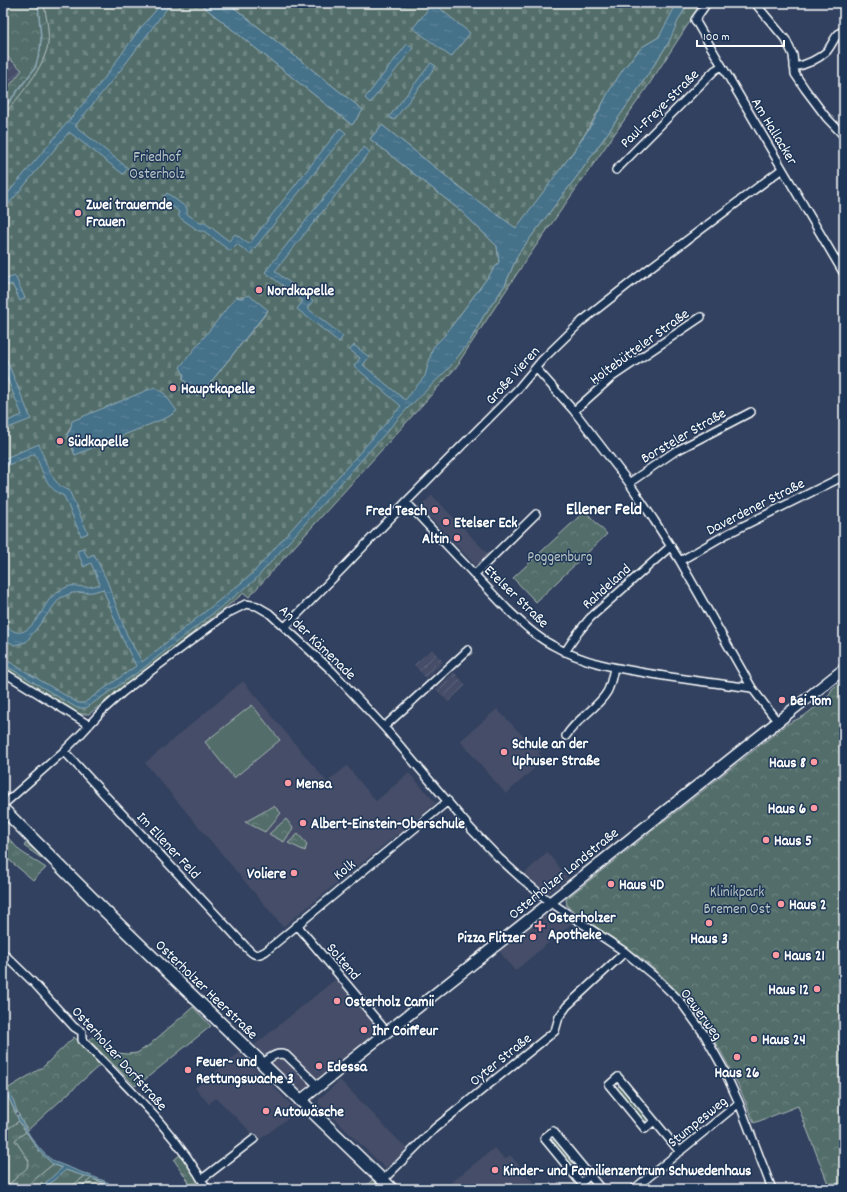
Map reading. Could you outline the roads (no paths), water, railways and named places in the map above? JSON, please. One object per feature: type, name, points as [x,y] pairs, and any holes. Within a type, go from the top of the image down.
[{"type":"main road","name":"Osterholzer Landstraße","points":[[300,1101],[844,669]]},
{"type":"main road","name":"Osterholzer Heerstraße","points":[[3,809],[106,912],[392,1189]]},
{"type":"street","name":"Am Hallacker","points":[[707,3],[695,20],[844,274]]},
{"type":"street","points":[[755,3],[786,40],[793,56],[795,74],[805,89],[844,136]]},
{"type":"street","points":[[794,67],[805,65],[826,51],[840,31],[844,30]]},
{"type":"street","name":"Paul-Freye-Straße","points":[[616,170],[715,70],[722,66]]},
{"type":"street","name":"Große Vieren","points":[[286,626],[517,390],[542,360],[582,321],[639,276],[782,169]]},
{"type":"street","name":"Holtebütteler Straße","points":[[574,412],[612,377],[701,317]]},
{"type":"street","points":[[536,368],[574,412],[628,483],[671,546],[752,688],[777,721]]},
{"type":"street","name":"Borsteler Straße","points":[[628,483],[674,452],[750,412]]},
{"type":"street","name":"Daverdener Straße","points":[[680,561],[727,534],[844,476]]},
{"type":"street","name":"Etelser Straße","points":[[406,502],[522,623],[538,636],[565,652],[584,660],[614,668],[752,688]]},
{"type":"street","points":[[475,574],[536,514]]},
{"type":"street","name":"Rahdeland","points":[[565,652],[590,618],[671,546]]},
{"type":"street","name":"An der Kämenade","points":[[3,804],[64,750],[123,692],[228,613],[246,604],[257,606],[270,613],[286,626],[331,670],[384,727],[471,829],[499,858],[550,902]]},
{"type":"street","points":[[384,727],[468,650]]},
{"type":"street","points":[[566,736],[571,728],[607,692],[614,668]]},
{"type":"street","points":[[3,672],[89,725]]},
{"type":"street","name":"Im Ellener Feld","points":[[64,750],[251,952],[256,955]]},
{"type":"street","name":"Kolk","points":[[256,955],[260,955],[266,951],[448,801]]},
{"type":"street","name":"Oewerweg","points":[[550,902],[625,952],[655,977],[680,1001],[688,1011],[704,1034],[723,1068],[739,1103],[772,1189]]},
{"type":"street","name":"Soltend","points":[[297,925],[387,1032]]},
{"type":"street","name":"Oyter Straße","points":[[383,1180],[435,1128],[555,1031],[559,1017],[567,1006],[625,952]]},
{"type":"street","name":"Osterholzer Dorfstraße","points":[[3,953],[33,982],[74,1027],[82,1032],[82,1040],[129,1086],[197,1170],[207,1189]]},
{"type":"street","points":[[263,1063],[275,1054],[286,1055],[318,1086]]},
{"type":"street","points":[[654,1121],[644,1129],[609,1085],[618,1077],[680,1152]]},
{"type":"street","name":"Stumpesweg","points":[[634,1189],[739,1103]]},
{"type":"street","points":[[590,1175],[581,1183],[544,1138],[554,1131],[590,1175],[601,1189]]},
{"type":"street","points":[[202,1179],[254,1139]]},
{"type":"water","points":[[162,3],[171,3],[123,67],[75,126],[128,168],[123,174],[69,132],[3,211],[3,199],[103,80],[138,31]]},
{"type":"water","points":[[199,3],[228,3],[363,110],[352,125]]},
{"type":"water","points":[[433,3],[470,33],[451,57],[413,28]]},
{"type":"water","points":[[677,3],[688,3],[669,42],[581,171],[518,254],[505,285],[483,317],[470,341],[449,368],[406,410],[254,581],[141,670],[86,708],[77,708],[3,664],[3,658],[78,703],[84,703],[136,666],[122,638],[103,589],[93,592],[72,593],[60,598],[26,642],[15,645],[3,639],[3,631],[9,628],[16,632],[22,632],[27,629],[38,618],[49,600],[55,594],[67,587],[87,587],[100,584],[91,563],[84,567],[77,551],[83,549],[88,557],[94,554],[107,581],[127,635],[142,662],[251,575],[401,406],[354,366],[360,358],[350,350],[354,345],[369,357],[363,365],[405,400],[425,376],[433,347],[445,335],[499,262],[497,246],[461,211],[370,139],[382,125],[471,196],[516,228],[577,147],[624,68],[642,47],[659,37]]},
{"type":"water","points":[[407,44],[413,48],[370,103],[365,98]]},
{"type":"water","points":[[431,63],[436,66],[394,120],[389,117]]},
{"type":"water","points":[[340,128],[346,133],[250,254],[237,244],[230,251],[204,231],[199,231],[179,217],[179,212],[163,199],[167,193],[187,208],[187,214],[200,223],[205,223],[229,241],[235,234],[249,244]]},
{"type":"water","points":[[364,147],[370,152],[275,271],[313,301],[307,308],[343,336],[339,342],[297,309],[303,301],[265,272]]},
{"type":"water","points":[[15,276],[25,298],[20,301],[12,284],[3,287],[3,280]]},
{"type":"water","points":[[249,295],[268,310],[206,388],[196,396],[183,379],[184,375],[180,367],[236,297],[241,298]]},
{"type":"water","points":[[3,351],[31,419],[3,430],[3,423],[22,415],[3,368]]},
{"type":"water","points":[[155,387],[164,393],[177,411],[168,417],[75,455],[67,434],[70,431],[72,421]]},
{"type":"water","points":[[39,444],[53,478],[69,490],[88,533],[81,536],[64,496],[58,493],[49,484],[35,454],[3,467],[3,459]]},
{"type":"water","points":[[3,1081],[14,1102],[16,1113],[3,1085]]},
{"type":"water","points":[[19,1115],[34,1142],[49,1158],[55,1162],[107,1182],[119,1189],[115,1189],[106,1183],[66,1170],[43,1189],[34,1189],[42,1186],[62,1168],[53,1164],[40,1152],[19,1121],[17,1116]]},
{"type":"waterway","points":[[3,110],[35,68],[40,51],[41,39],[38,3]]},
{"type":"place","name":"Zwei trauernde Frauen","points":[[78,213]]},
{"type":"place","name":"Nordkapelle","points":[[259,290]]},
{"type":"place","name":"Hauptkapelle","points":[[173,388]]},
{"type":"place","name":"Südkapelle","points":[[60,441]]},
{"type":"place","name":"Fred Tesch","points":[[435,510]]},
{"type":"place","name":"Etelser Eck","points":[[446,522]]},
{"type":"place","name":"Altin","points":[[457,538]]},
{"type":"place","name":"Bei Tom","points":[[782,700]]},
{"type":"place","name":"Schule an der Uphuser Straße","points":[[504,752]]},
{"type":"place","name":"Haus 8","points":[[814,762]]},
{"type":"place","name":"Mensa","points":[[288,783]]},
{"type":"place","name":"Haus 6","points":[[814,808]]},
{"type":"place","name":"Albert-Einstein-Oberschule","points":[[303,823]]},
{"type":"place","name":"Haus 5","points":[[766,840]]},
{"type":"place","name":"Voliere","points":[[294,873]]},
{"type":"place","name":"Haus 4D","points":[[611,884]]},
{"type":"place","name":"Haus 2","points":[[781,904]]},
{"type":"place","name":"Haus 3","points":[[709,923]]},
{"type":"place","name":"Osterholzer Apotheke","points":[[540,926]]},
{"type":"place","name":"Pizza Flitzer","points":[[533,937]]},
{"type":"place","name":"Haus 21","points":[[776,955]]},
{"type":"place","name":"Haus 12","points":[[817,989]]},
{"type":"place","name":"Osterholz Camii","points":[[337,1001]]},
{"type":"place","name":"Ihr Coiffeur","points":[[364,1030]]},
{"type":"place","name":"Haus 24","points":[[754,1039]]},
{"type":"place","name":"Haus 26","points":[[737,1057]]},
{"type":"place","name":"Edessa","points":[[319,1066]]},
{"type":"place","name":"Feuer- und Rettungswache 3","points":[[188,1070]]},
{"type":"place","name":"Autowäsche","points":[[266,1111]]},
{"type":"place","name":"Kinder- und Familienzentrum Schwedenhaus","points":[[495,1170]]},
{"type":"district","name":"Ellener Feld","points":[[604,508]]},
{"type":"park label","name":"Friedhof Osterholz","points":[[157,164]]},
{"type":"park label","name":"Poggenburg","points":[[560,556]]},
{"type":"park label","name":"Klinikpark Bremen Ost","points":[[737,900]]}]
